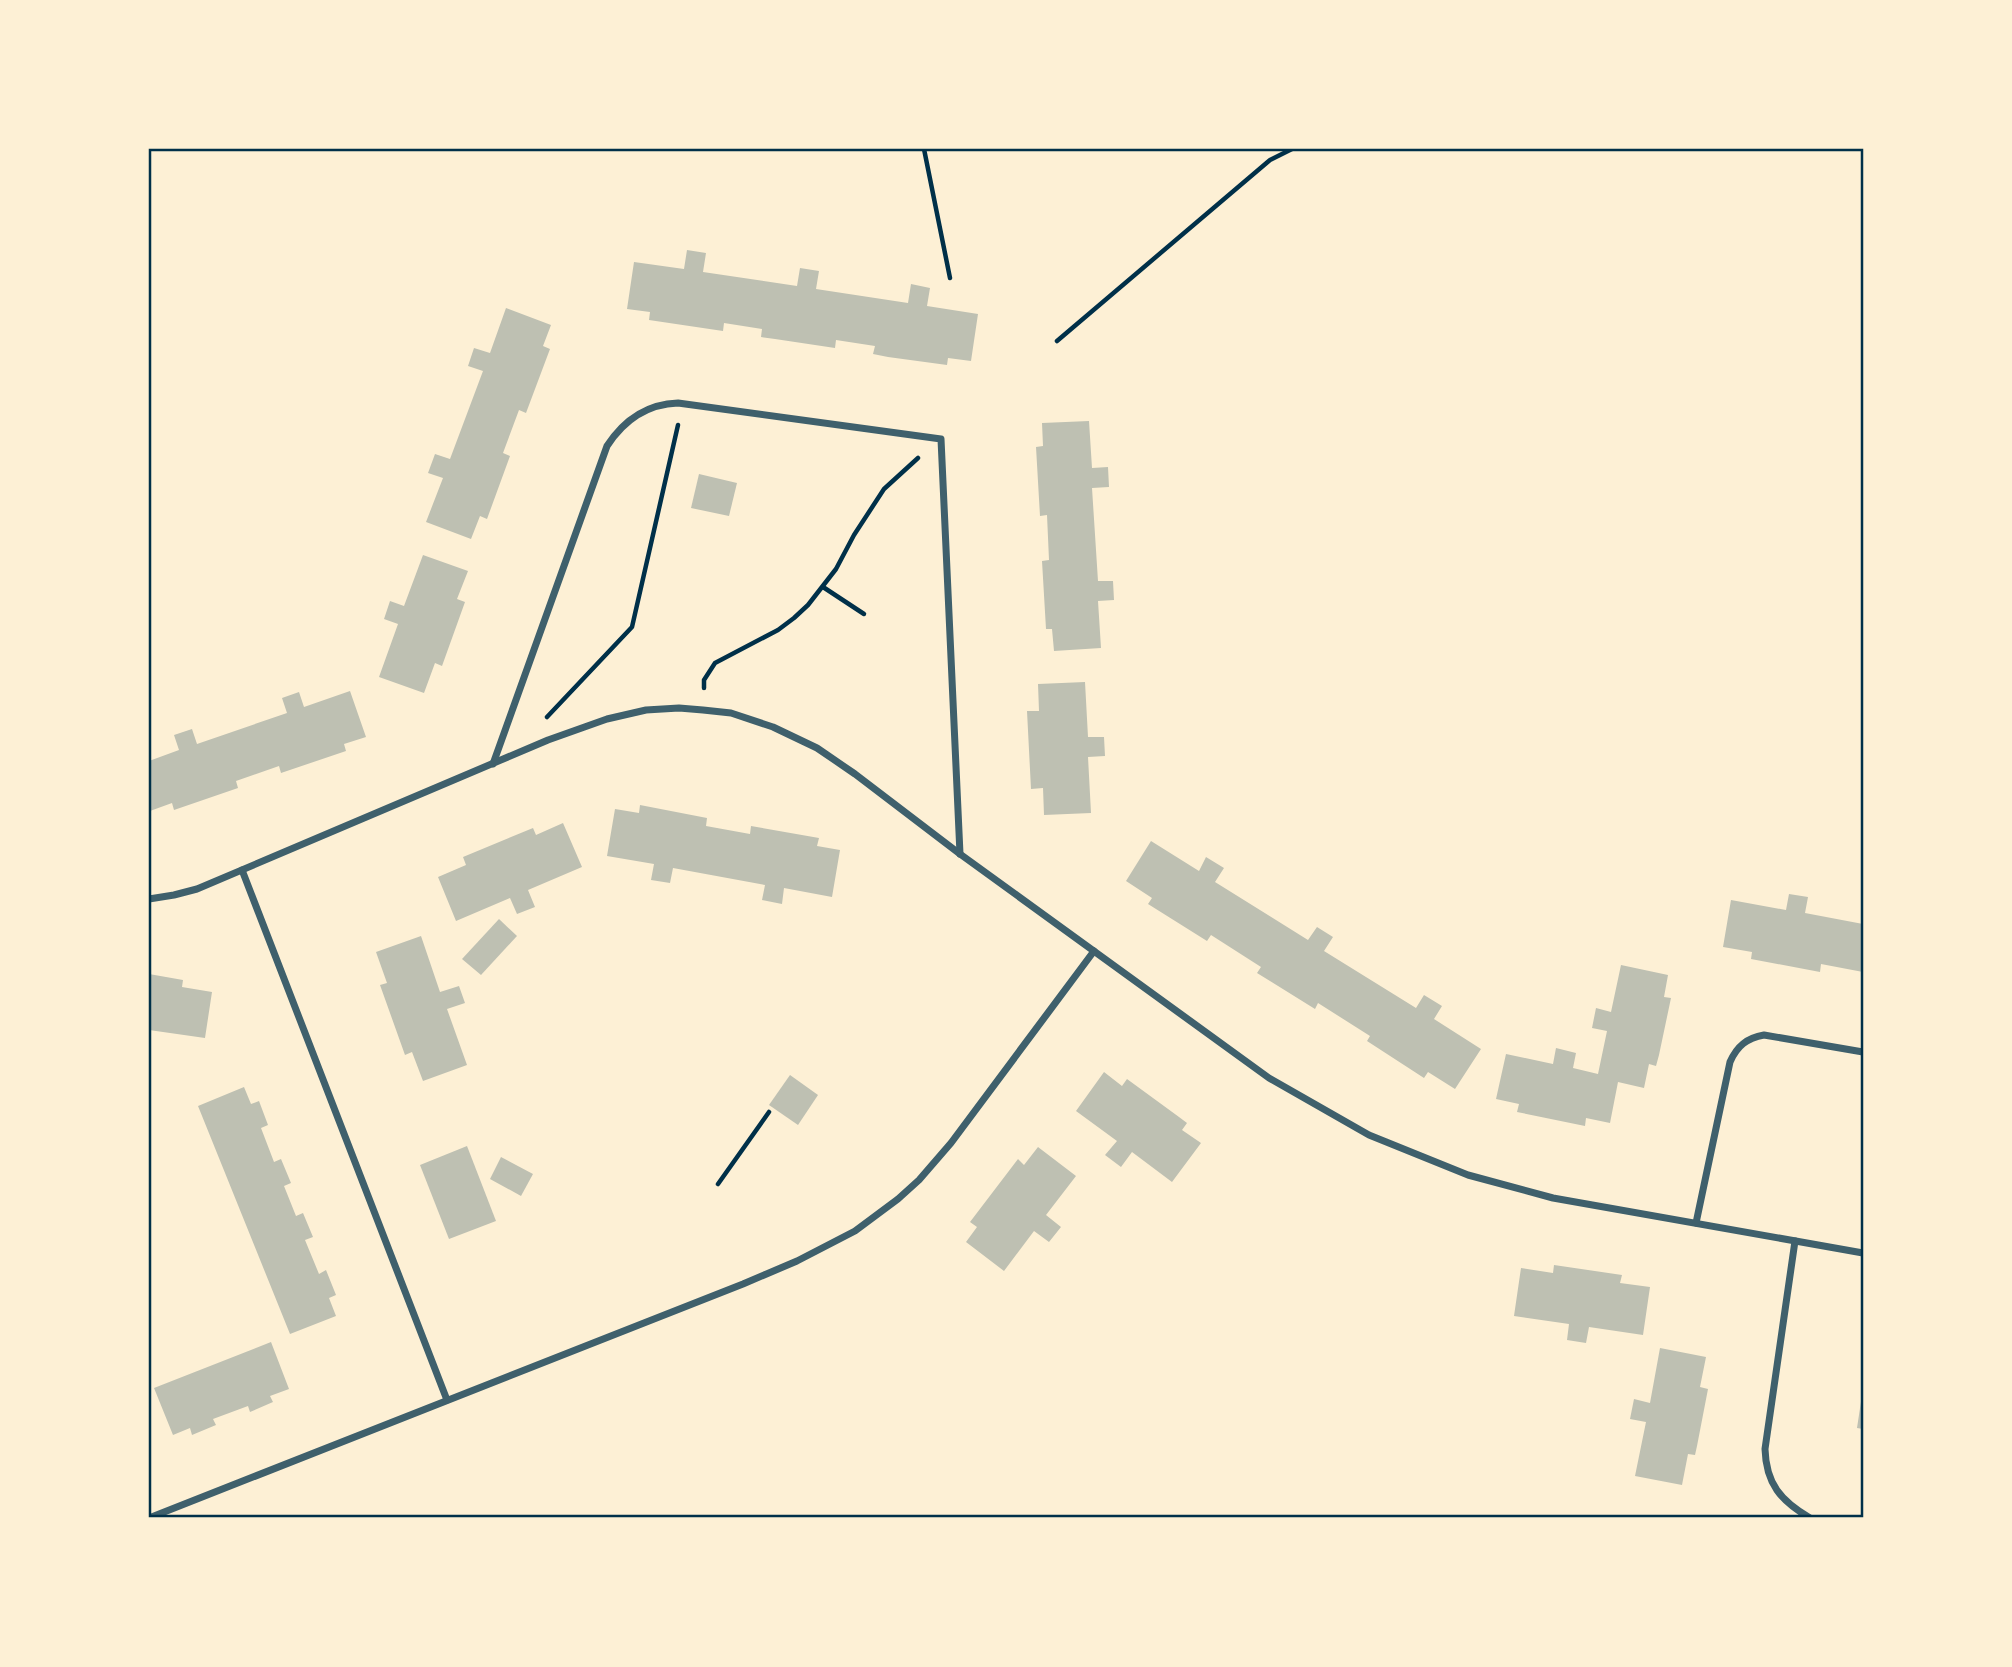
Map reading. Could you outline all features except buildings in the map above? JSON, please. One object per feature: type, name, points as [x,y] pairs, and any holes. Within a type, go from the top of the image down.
[{"type":"street","points":[[493,764],[607,446],[616,432],[636,415],[665,404],[682,404],[941,439],[960,854]]},
{"type":"street","points":[[149,899],[187,892],[607,719],[646,710],[679,708],[731,713],[773,727],[817,748],[1269,1078],[1369,1135],[1468,1175],[1553,1198],[1863,1253]]},
{"type":"street","points":[[242,870],[447,1400]]},
{"type":"street","points":[[149,1518],[743,1284],[807,1257],[855,1231],[919,1180],[951,1143],[1094,951]]},
{"type":"street","points":[[1696,1223],[1730,1062],[1735,1051],[1744,1042],[1764,1035],[1863,1052]]},
{"type":"street","points":[[1795,1241],[1765,1461],[1779,1493],[1788,1503],[1810,1518]]},
{"type":"path","points":[[924,149],[950,278]]},
{"type":"path","points":[[1057,341],[1270,160],[1292,149]]},
{"type":"path","points":[[546,717],[632,627],[682,404]]},
{"type":"path","points":[[703,710],[704,680],[715,663],[778,629],[808,605],[836,569],[884,489],[941,439]]},
{"type":"path","points":[[822,587],[864,614]]},
{"type":"path","points":[[718,1184],[769,1112]]}]
